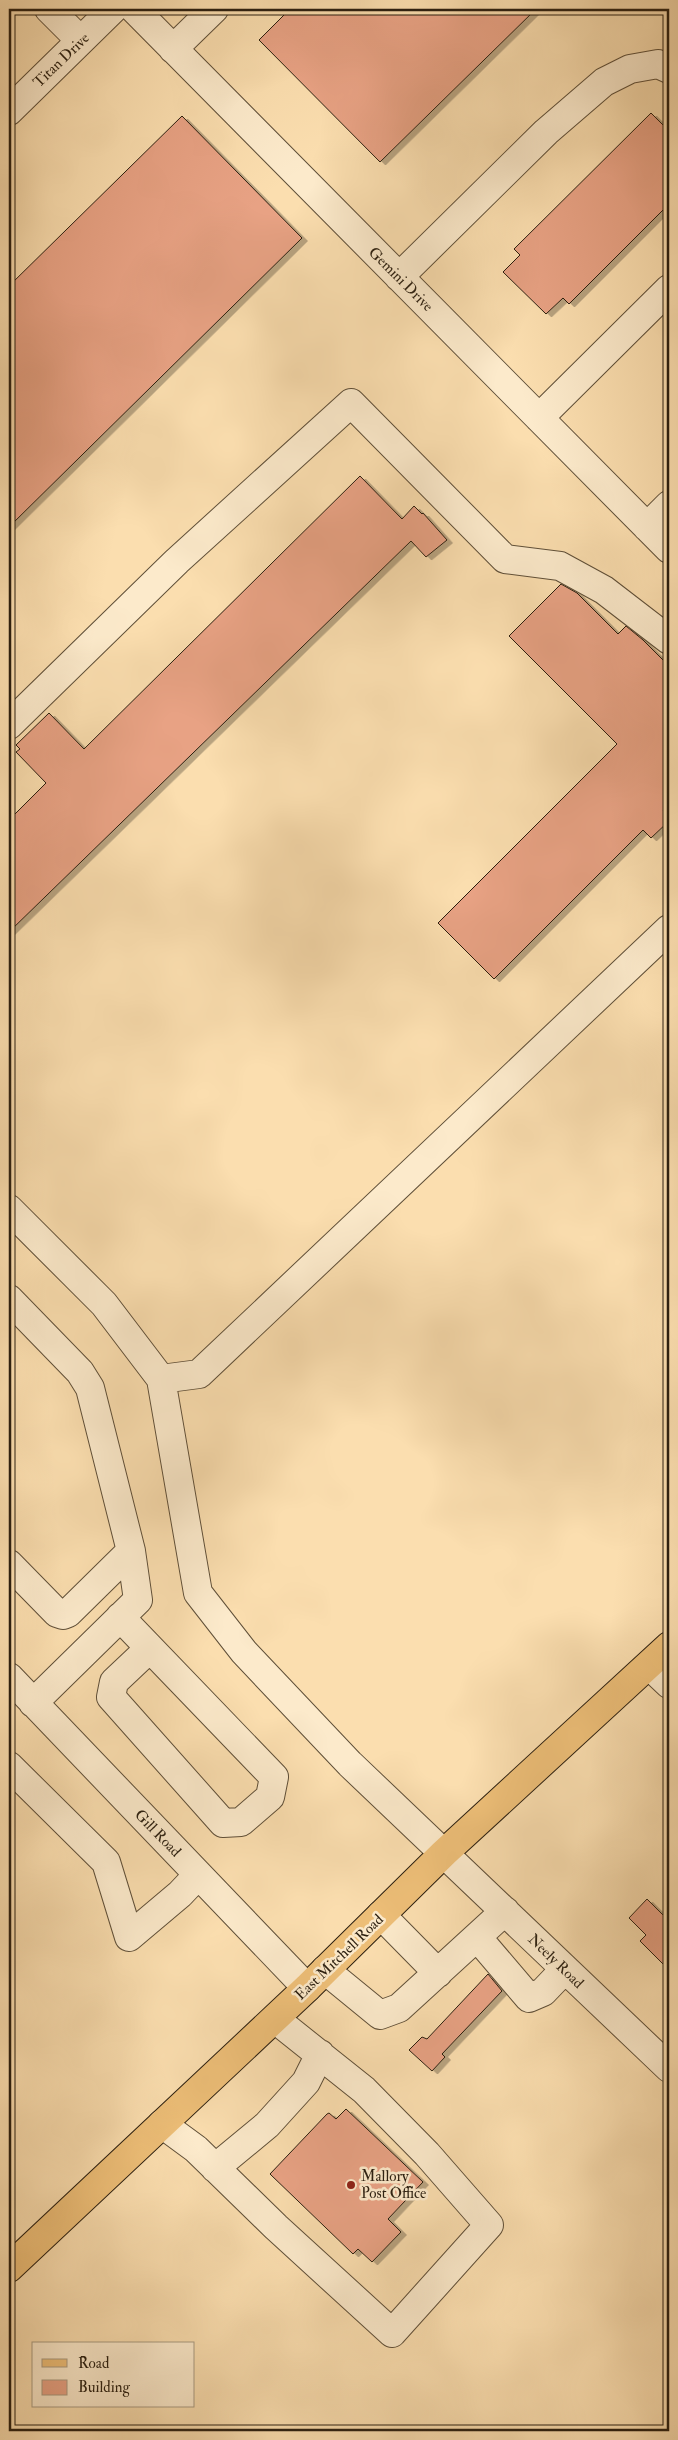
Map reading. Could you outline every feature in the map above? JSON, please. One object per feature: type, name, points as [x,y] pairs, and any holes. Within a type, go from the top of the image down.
[{"type":"main road","name":"East Mitchell Road","points":[[9,2268],[316,1979],[444,1853],[660,1675],[669,1646]]},
{"type":"street","points":[[50,9],[80,40]]},
{"type":"street","name":"Titan Drive","points":[[9,111],[113,9]]},
{"type":"street","name":"Gemini Drive","points":[[134,9],[669,550]]},
{"type":"street","points":[[173,49],[214,9]]},
{"type":"street","points":[[400,277],[546,132],[604,82],[630,68],[658,64],[669,69]]},
{"type":"street","points":[[539,418],[669,289]]},
{"type":"street","points":[[9,725],[177,562],[351,403],[505,559],[560,566],[604,590],[669,640]]},
{"type":"street","points":[[647,527],[669,505]]},
{"type":"street","points":[[9,1209],[104,1304],[161,1379],[199,1374],[669,929]]},
{"type":"street","points":[[9,1299],[80,1372],[90,1388],[131,1551],[138,1600],[33,1703]]},
{"type":"street","name":"Neely Road","points":[[161,1379],[198,1593],[244,1652],[350,1764],[669,2068]]},
{"type":"street","points":[[9,1564],[58,1613],[63,1615],[68,1613],[131,1551]]},
{"type":"street","points":[[120,1617],[150,1648],[274,1777],[270,1796],[241,1822],[223,1823],[111,1697],[114,1682],[150,1648]]},
{"type":"street","name":"Gill Road","points":[[9,1678],[198,1875],[316,1979],[380,2015],[399,2008],[438,1973]]},
{"type":"street","points":[[9,1765],[106,1862],[129,1937],[180,1894],[198,1875]]},
{"type":"street","points":[[381,1915],[438,1973],[505,1911]]},
{"type":"street","points":[[477,1937],[529,1998],[543,1992],[565,1969]]},
{"type":"street","points":[[162,2124],[196,2149],[276,2227],[392,2333],[489,2225],[427,2154],[364,2090],[274,2019]]},
{"type":"street","points":[[215,2168],[267,2125],[306,2082],[320,2054]]},
{"type":"building","points":[[290,9],[536,9],[380,162],[259,40]]},
{"type":"building","points":[[651,113],[669,131],[669,204],[569,304],[563,298],[546,314],[503,272],[520,255],[514,249]]},
{"type":"building","points":[[182,116],[302,238],[9,527],[9,286]]},
{"type":"building","points":[[360,476],[402,519],[414,506],[423,513],[447,540],[426,557],[411,541],[9,932],[9,820],[46,783],[16,752],[20,749],[16,745],[49,713],[84,749]]},
{"type":"building","points":[[561,584],[577,593],[618,634],[626,626],[669,666],[669,804],[663,811],[669,817],[669,821],[651,838],[643,830],[494,979],[438,923],[617,744],[509,636]]},
{"type":"building","points":[[647,1899],[669,1921],[669,1970],[640,1941],[646,1935],[629,1918]]},
{"type":"building","points":[[488,1974],[502,1991],[442,2054],[445,2057],[432,2071],[409,2050],[422,2037],[427,2039]]},
{"type":"building","name":"Mallory Post Office","points":[[346,2109],[423,2182],[388,2219],[401,2232],[372,2262],[358,2249],[353,2254],[270,2174],[327,2114],[329,2113],[336,2119]]},
{"type":"place","name":"Mallory Post Office","points":[[351,2185]]}]
